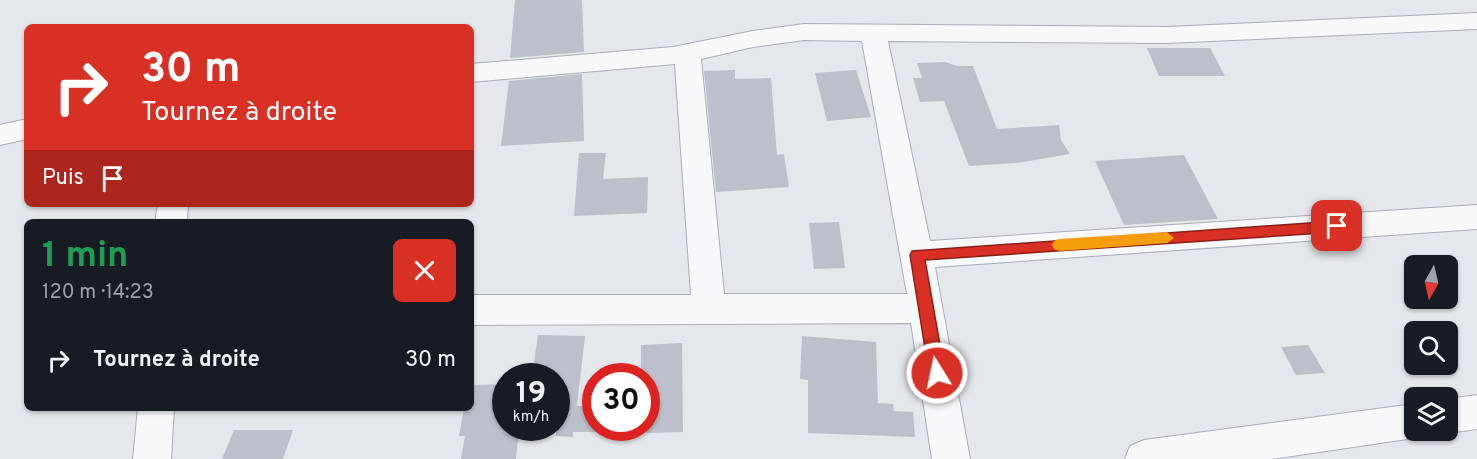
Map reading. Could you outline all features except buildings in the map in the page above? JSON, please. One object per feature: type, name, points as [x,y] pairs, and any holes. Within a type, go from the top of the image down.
[{"type":"street","points":[[1443,0],[1474,21]]},
{"type":"street","points":[[474,73],[625,61],[687,53],[753,39],[804,32],[1167,35],[1474,21]]},
{"type":"street","points":[[873,32],[917,255],[951,459]]},
{"type":"street","points":[[687,53],[709,309]]},
{"type":"street","points":[[0,135],[24,130]]},
{"type":"street","points":[[917,255],[1477,217]]},
{"type":"street","points":[[474,310],[926,308]]},
{"type":"street","points":[[152,459],[156,411]]},
{"type":"street","points":[[1458,415],[1477,412]]},
{"type":"street","points":[[1144,459],[1404,422]]},
{"type":"slow traffic","points":[[1059,245],[1167,238]]},
{"type":"route","points":[[937,373],[917,255],[1337,226]]}]
